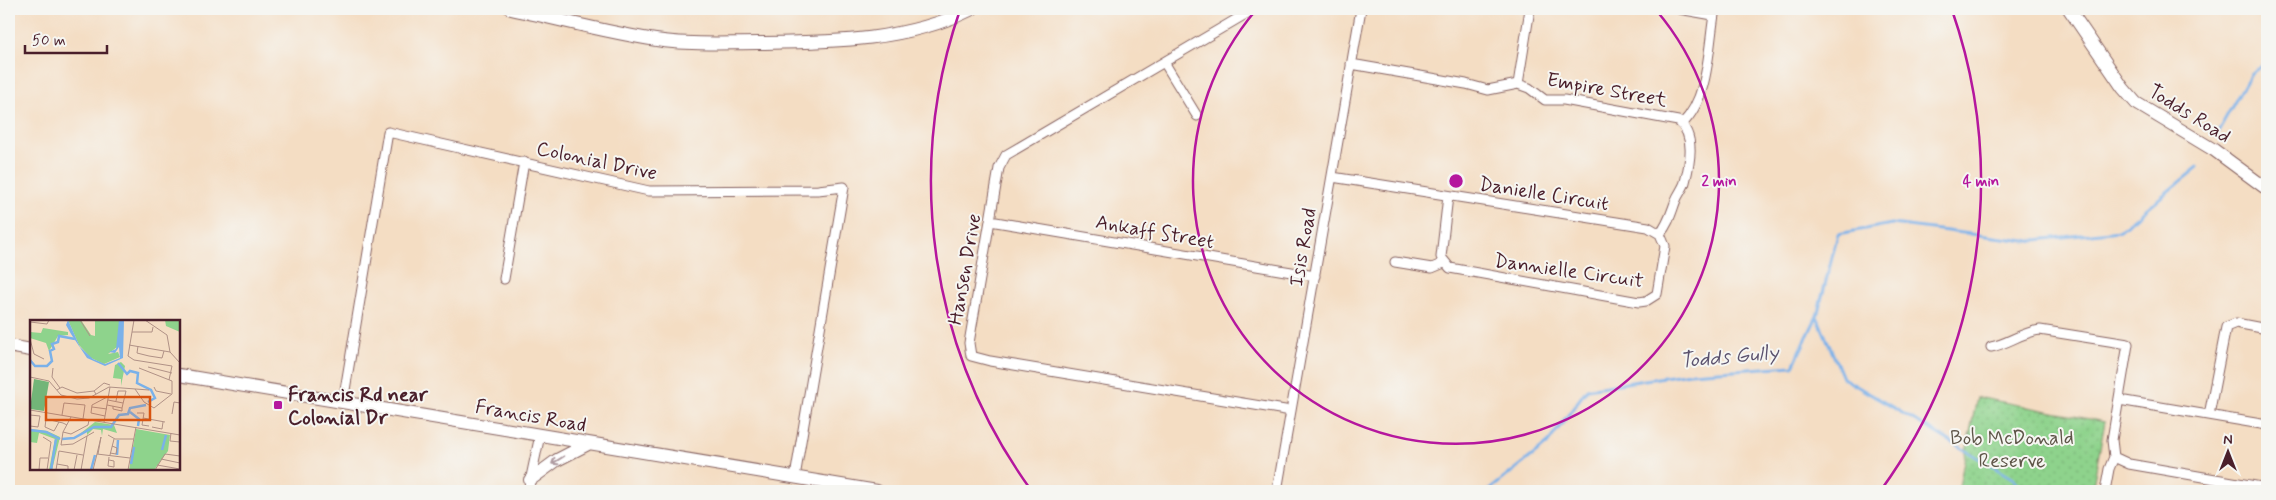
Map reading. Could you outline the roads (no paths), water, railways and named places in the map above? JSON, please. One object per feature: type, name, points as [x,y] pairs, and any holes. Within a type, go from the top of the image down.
[{"type":"main road","points":[[511,9],[627,35],[694,43],[862,40],[932,25],[972,9]]},
{"type":"main road","name":"Todds Road","points":[[2069,9],[2123,88],[2136,103],[2214,150],[2267,189]]},
{"type":"main road","points":[[9,346],[30,350]]},
{"type":"main road","name":"Francis Road","points":[[180,375],[877,491]]},
{"type":"main road","points":[[529,486],[557,460],[588,444]]},
{"type":"street","name":"Hansen Drive","points":[[1254,9],[1006,155],[999,168],[969,343],[971,356],[1291,411]]},
{"type":"street","name":"Isis Road","points":[[1277,491],[1361,9]]},
{"type":"street","points":[[1518,84],[1530,9]]},
{"type":"street","points":[[1660,234],[1668,224],[1685,182],[1690,143],[1689,136],[1682,124],[1692,115],[1700,98],[1714,12],[1680,9]]},
{"type":"street","points":[[1164,62],[1197,116]]},
{"type":"street","name":"Empire Street","points":[[1351,64],[1466,84],[1488,90],[1518,84],[1529,88],[1545,100],[1564,100],[1673,119],[1682,124]]},
{"type":"street","name":"Colonial Drive","points":[[343,402],[388,132],[649,191],[818,190],[844,187],[795,477]]},
{"type":"street","points":[[504,279],[524,162]]},
{"type":"street","name":"Danielle Circuit","points":[[1332,177],[1648,227],[1660,234]]},
{"type":"street","points":[[1444,263],[1441,257],[1441,249],[1448,196]]},
{"type":"street","name":"Ankaff Street","points":[[990,221],[1314,276]]},
{"type":"street","name":"Dannielle Circuit","points":[[1395,262],[1432,268],[1444,263],[1456,270],[1646,301],[1657,294],[1660,287],[1665,246],[1664,239],[1660,234]]},
{"type":"street","points":[[2209,415],[2226,327],[2236,323],[2267,329]]},
{"type":"street","points":[[1991,347],[2006,343],[2026,333],[2040,330],[2128,344],[2111,444],[2114,457],[2104,491]]},
{"type":"street","points":[[2119,400],[2267,425]]},
{"type":"street","points":[[529,486],[540,435]]},
{"type":"street","points":[[2114,457],[2129,464],[2267,488]]},
{"type":"waterway","name":"Todds Gully","points":[[2216,135],[2251,73],[2267,63]]},
{"type":"waterway","name":"Todds Gully","points":[[1488,491],[1547,444],[1587,389],[1690,373],[1793,366],[1817,316],[1838,234],[1892,224],[2026,241],[2119,231],[2198,167]]},
{"type":"waterway","points":[[1817,316],[1843,378],[2014,479],[2019,491]]},
{"type":"place","name":"Francis Rd near Colonial Dr","points":[[278,405]]},
{"type":"park label","name":"Bob McDonald Reserve","points":[[2012,448]]}]
